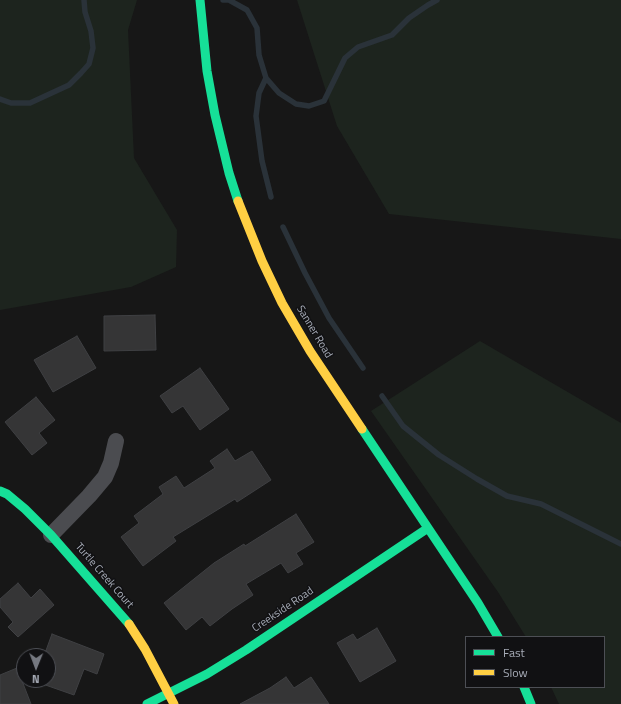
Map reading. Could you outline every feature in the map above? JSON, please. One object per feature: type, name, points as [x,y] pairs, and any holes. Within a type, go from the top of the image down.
[{"type":"main road","name":"Sanner Road","points":[[200,0],[207,71],[215,115],[229,173],[245,220],[262,261],[282,303],[310,351],[478,602],[497,636]]},
{"type":"main road","name":"Turtle Creek Court","points":[[0,491],[7,494],[25,509],[51,535],[126,620],[145,649],[174,704]]},
{"type":"main road","name":"Creekside Road","points":[[147,704],[207,674],[246,650],[428,528]]},
{"type":"main road","points":[[524,688],[531,704]]},
{"type":"street","points":[[51,535],[89,496],[104,477],[111,463],[116,441]]},
{"type":"shaded area","points":[[0,0],[137,0],[128,30],[134,158],[177,230],[176,267],[131,287],[0,310]]},
{"type":"shaded area","points":[[297,0],[621,0],[621,239],[389,214],[337,126]]},
{"type":"shaded area","points":[[480,341],[621,423],[621,704],[559,704],[551,688],[605,688],[605,636],[525,636],[498,592],[371,411]]},
{"type":"building","points":[[155,315],[156,350],[104,351],[104,316]]},
{"type":"building","points":[[77,336],[96,368],[53,392],[34,360]]},
{"type":"building","points":[[200,368],[229,409],[200,430],[183,406],[172,413],[160,396]]},
{"type":"building","points":[[36,397],[55,420],[39,433],[47,443],[32,455],[5,422]]},
{"type":"building","points":[[227,449],[235,461],[252,451],[271,480],[237,502],[235,499],[173,537],[176,541],[143,566],[121,537],[139,523],[134,516],[163,494],[159,487],[176,476],[184,488],[215,468],[210,461]]},
{"type":"building","points":[[296,514],[314,542],[296,553],[303,564],[288,573],[281,563],[246,584],[253,595],[210,626],[202,617],[186,630],[164,603],[214,563],[244,544],[245,546]]},
{"type":"building","points":[[18,583],[31,598],[40,589],[54,605],[18,637],[8,627],[13,622],[0,607],[0,599]]},
{"type":"building","points":[[377,628],[396,661],[360,682],[337,643],[353,634],[357,640]]},
{"type":"building","points":[[52,634],[104,654],[97,674],[84,669],[74,695],[54,688],[56,688],[56,648],[47,648]]},
{"type":"building","points":[[16,668],[16,688],[25,688],[31,704],[0,704],[0,675]]},
{"type":"building","points":[[286,677],[294,688],[311,677],[329,704],[240,704],[270,688]]},
{"type":"waterway","points":[[0,99],[11,103],[30,103],[69,85],[89,64],[93,48],[91,31],[85,12],[84,0]]},
{"type":"waterway","points":[[223,0],[229,0],[247,10],[257,28],[259,55],[266,78],[279,93],[296,104],[309,106],[324,101],[345,58],[358,47],[392,35],[409,18],[437,0]]},
{"type":"waterway","points":[[266,78],[259,93],[256,116],[262,161],[271,197]]},
{"type":"waterway","points":[[283,227],[329,318],[363,368]]},
{"type":"waterway","points":[[382,396],[403,426],[439,455],[477,479],[507,496],[541,504],[621,544]]},
{"type":"traffic: fast","points":[[200,0],[207,71],[215,115],[229,173],[238,201]]},
{"type":"traffic: fast","points":[[362,429],[478,603],[497,636]]},
{"type":"traffic: fast","points":[[0,491],[7,494],[25,509],[51,535],[129,624]]},
{"type":"traffic: fast","points":[[147,704],[207,674],[246,650],[428,528]]},
{"type":"traffic: fast","points":[[524,688],[531,704]]},
{"type":"traffic: slow","points":[[238,201],[262,261],[282,303],[310,351],[362,429]]},
{"type":"traffic: slow","points":[[129,624],[145,649],[174,704]]}]
